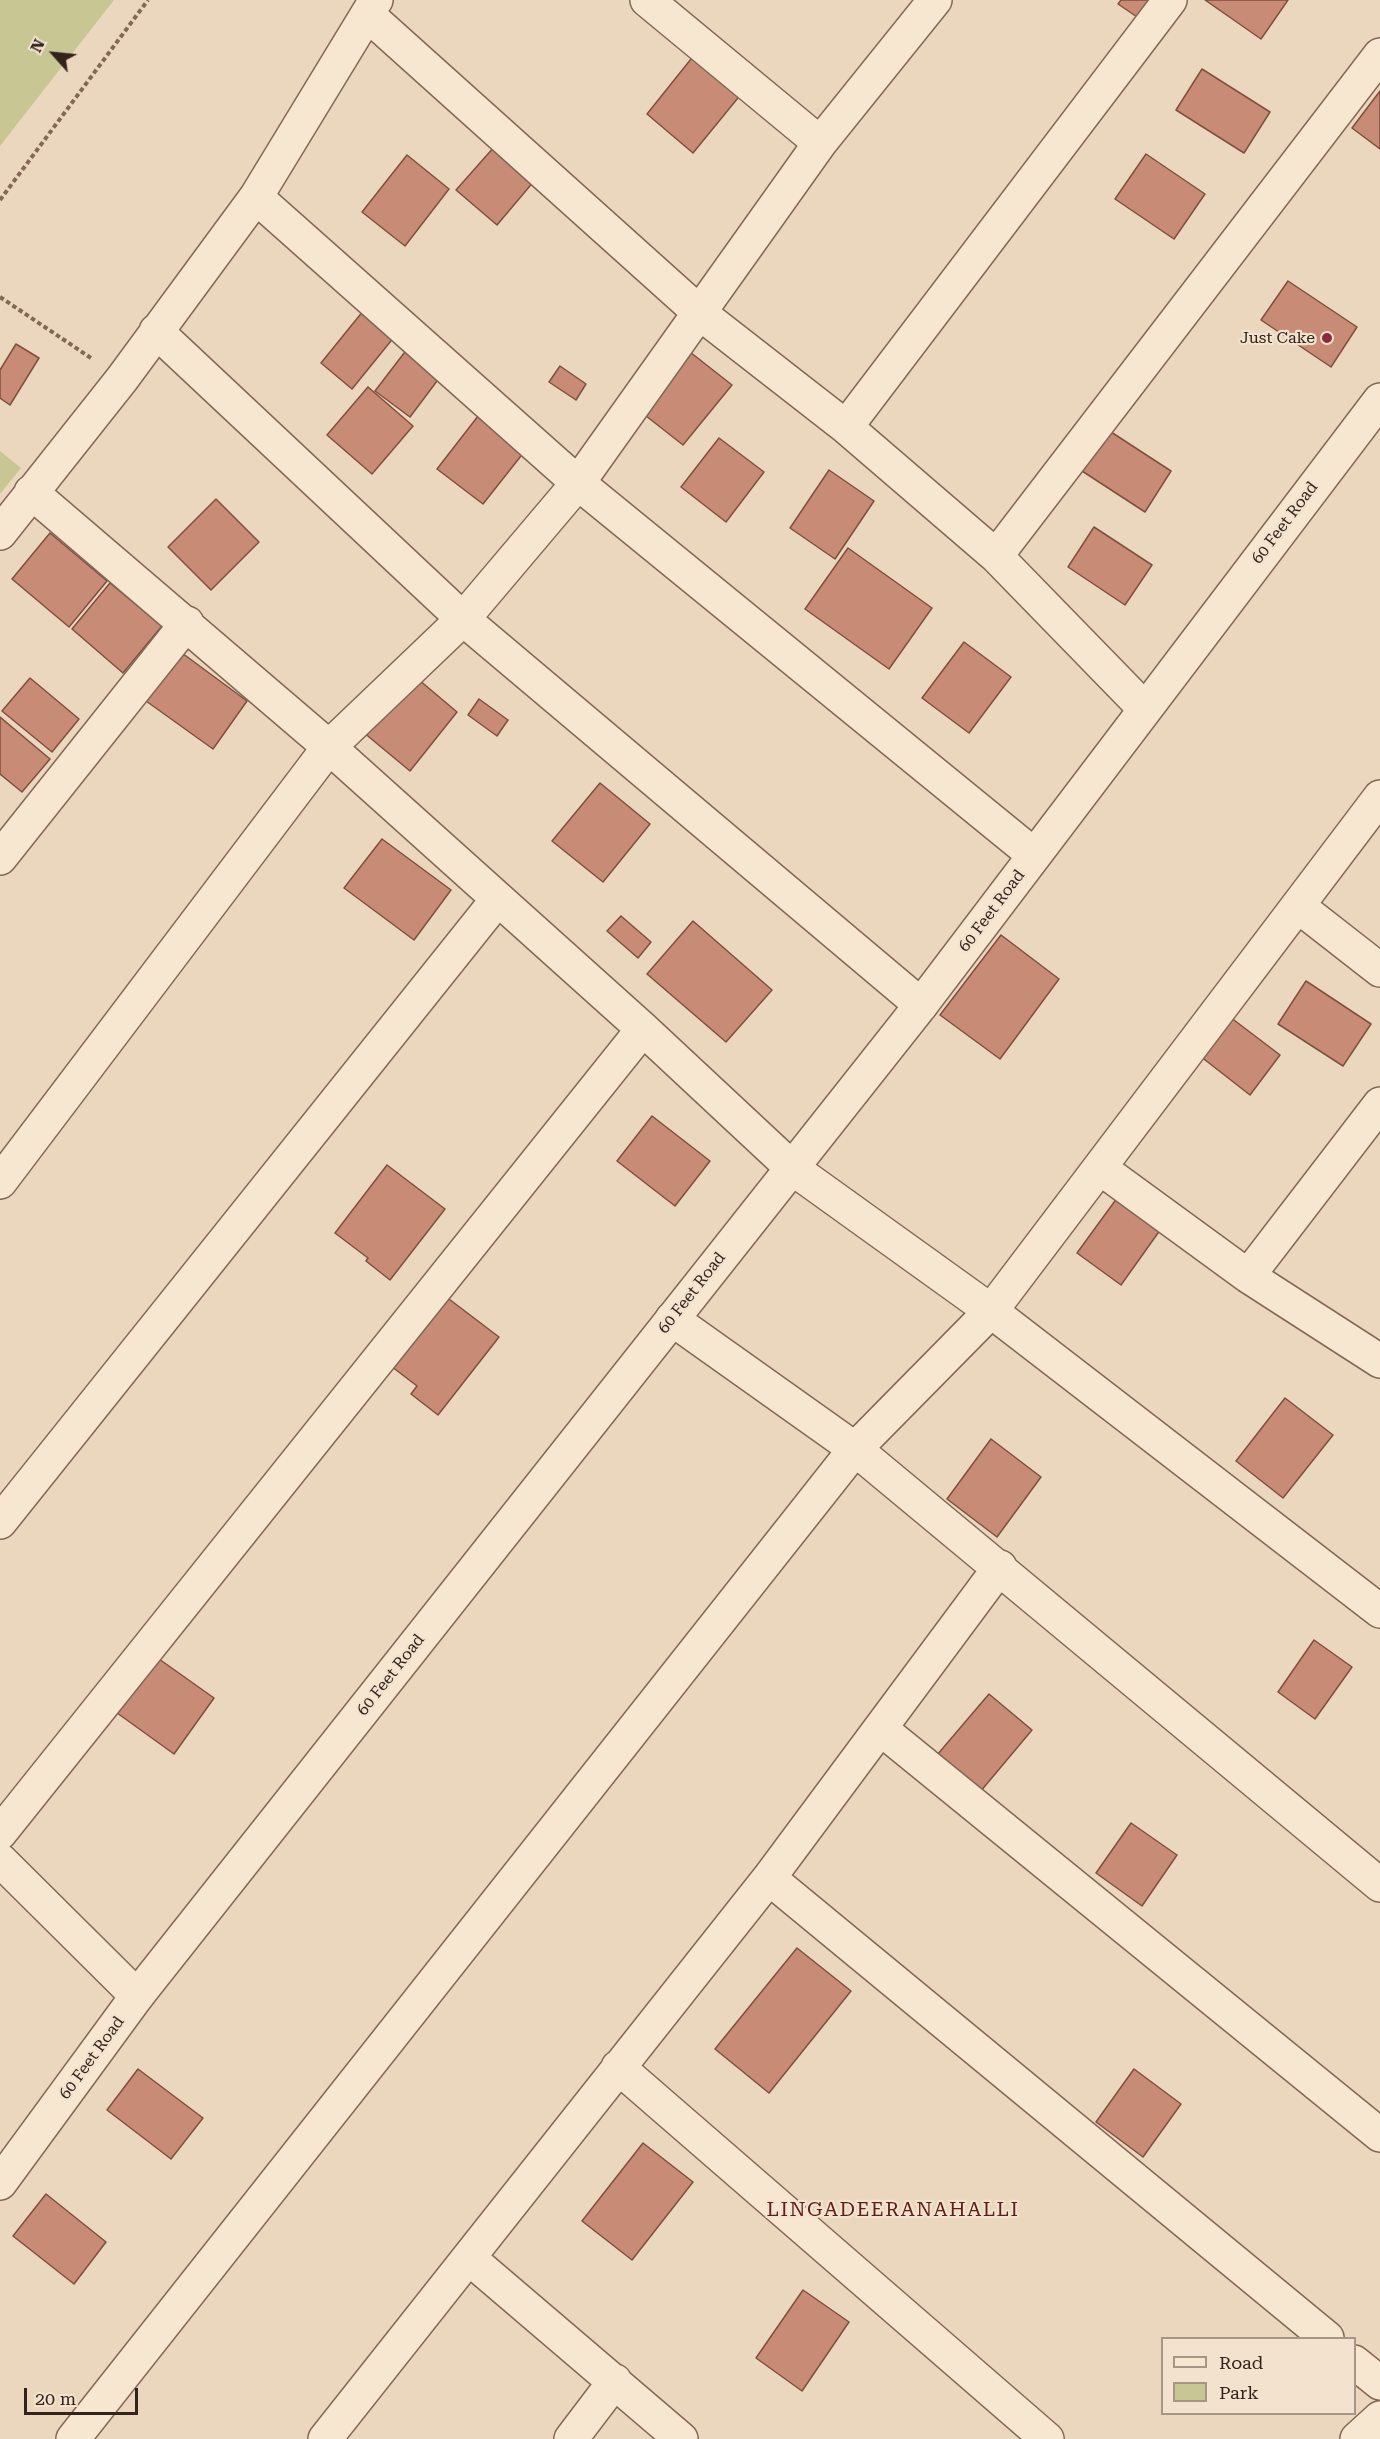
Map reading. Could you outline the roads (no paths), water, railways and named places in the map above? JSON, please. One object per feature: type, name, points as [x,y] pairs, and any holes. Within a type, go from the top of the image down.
[{"type":"street","points":[[647,0],[820,143]]},
{"type":"street","points":[[0,1182],[329,747],[463,619],[578,483],[820,143],[935,0]]},
{"type":"street","points":[[846,427],[1170,0]]},
{"type":"street","points":[[0,533],[122,379],[255,197],[372,7],[700,314],[846,427],[996,556],[1144,708]]},
{"type":"street","points":[[996,556],[1380,54]]},
{"type":"street","points":[[255,197],[578,483],[1034,855]]},
{"type":"street","points":[[156,332],[463,619],[921,1005]]},
{"type":"street","name":"60 Feet Road","points":[[0,2183],[137,1996],[921,1005],[1144,708],[1380,400]]},
{"type":"street","points":[[31,492],[188,623],[329,747],[643,1029],[792,1168],[991,1311],[1380,1611]]},
{"type":"street","points":[[0,858],[188,623]]},
{"type":"street","points":[[73,2439],[855,1449],[991,1311],[1298,906],[1371,829],[1380,797]]},
{"type":"street","points":[[0,1522],[497,900]]},
{"type":"street","points":[[1298,906],[1380,970]]},
{"type":"street","points":[[0,1833],[643,1029]]},
{"type":"street","points":[[1248,1276],[1380,1104]]},
{"type":"street","points":[[1100,1168],[1248,1276],[1380,1360]]},
{"type":"street","points":[[672,1319],[855,1449],[1000,1566],[1380,1885]]},
{"type":"street","points":[[325,2439],[769,1878],[1000,1566]]},
{"type":"street","points":[[881,1729],[1380,2136]]},
{"type":"street","points":[[0,1860],[137,1996]]},
{"type":"street","points":[[769,1878],[1326,2337]]},
{"type":"street","points":[[618,2067],[1047,2439]]},
{"type":"street","points":[[469,2258],[681,2439]]},
{"type":"street","points":[[1356,2364],[1380,2383]]},
{"type":"street","points":[[571,2439],[615,2381]]},
{"type":"street","points":[[1357,2439],[1380,2418]]},
{"type":"place","name":"Just Cake","points":[[1327,338]]},
{"type":"district","name":"LINGADEERANAHALLI","points":[[893,2210]]}]
